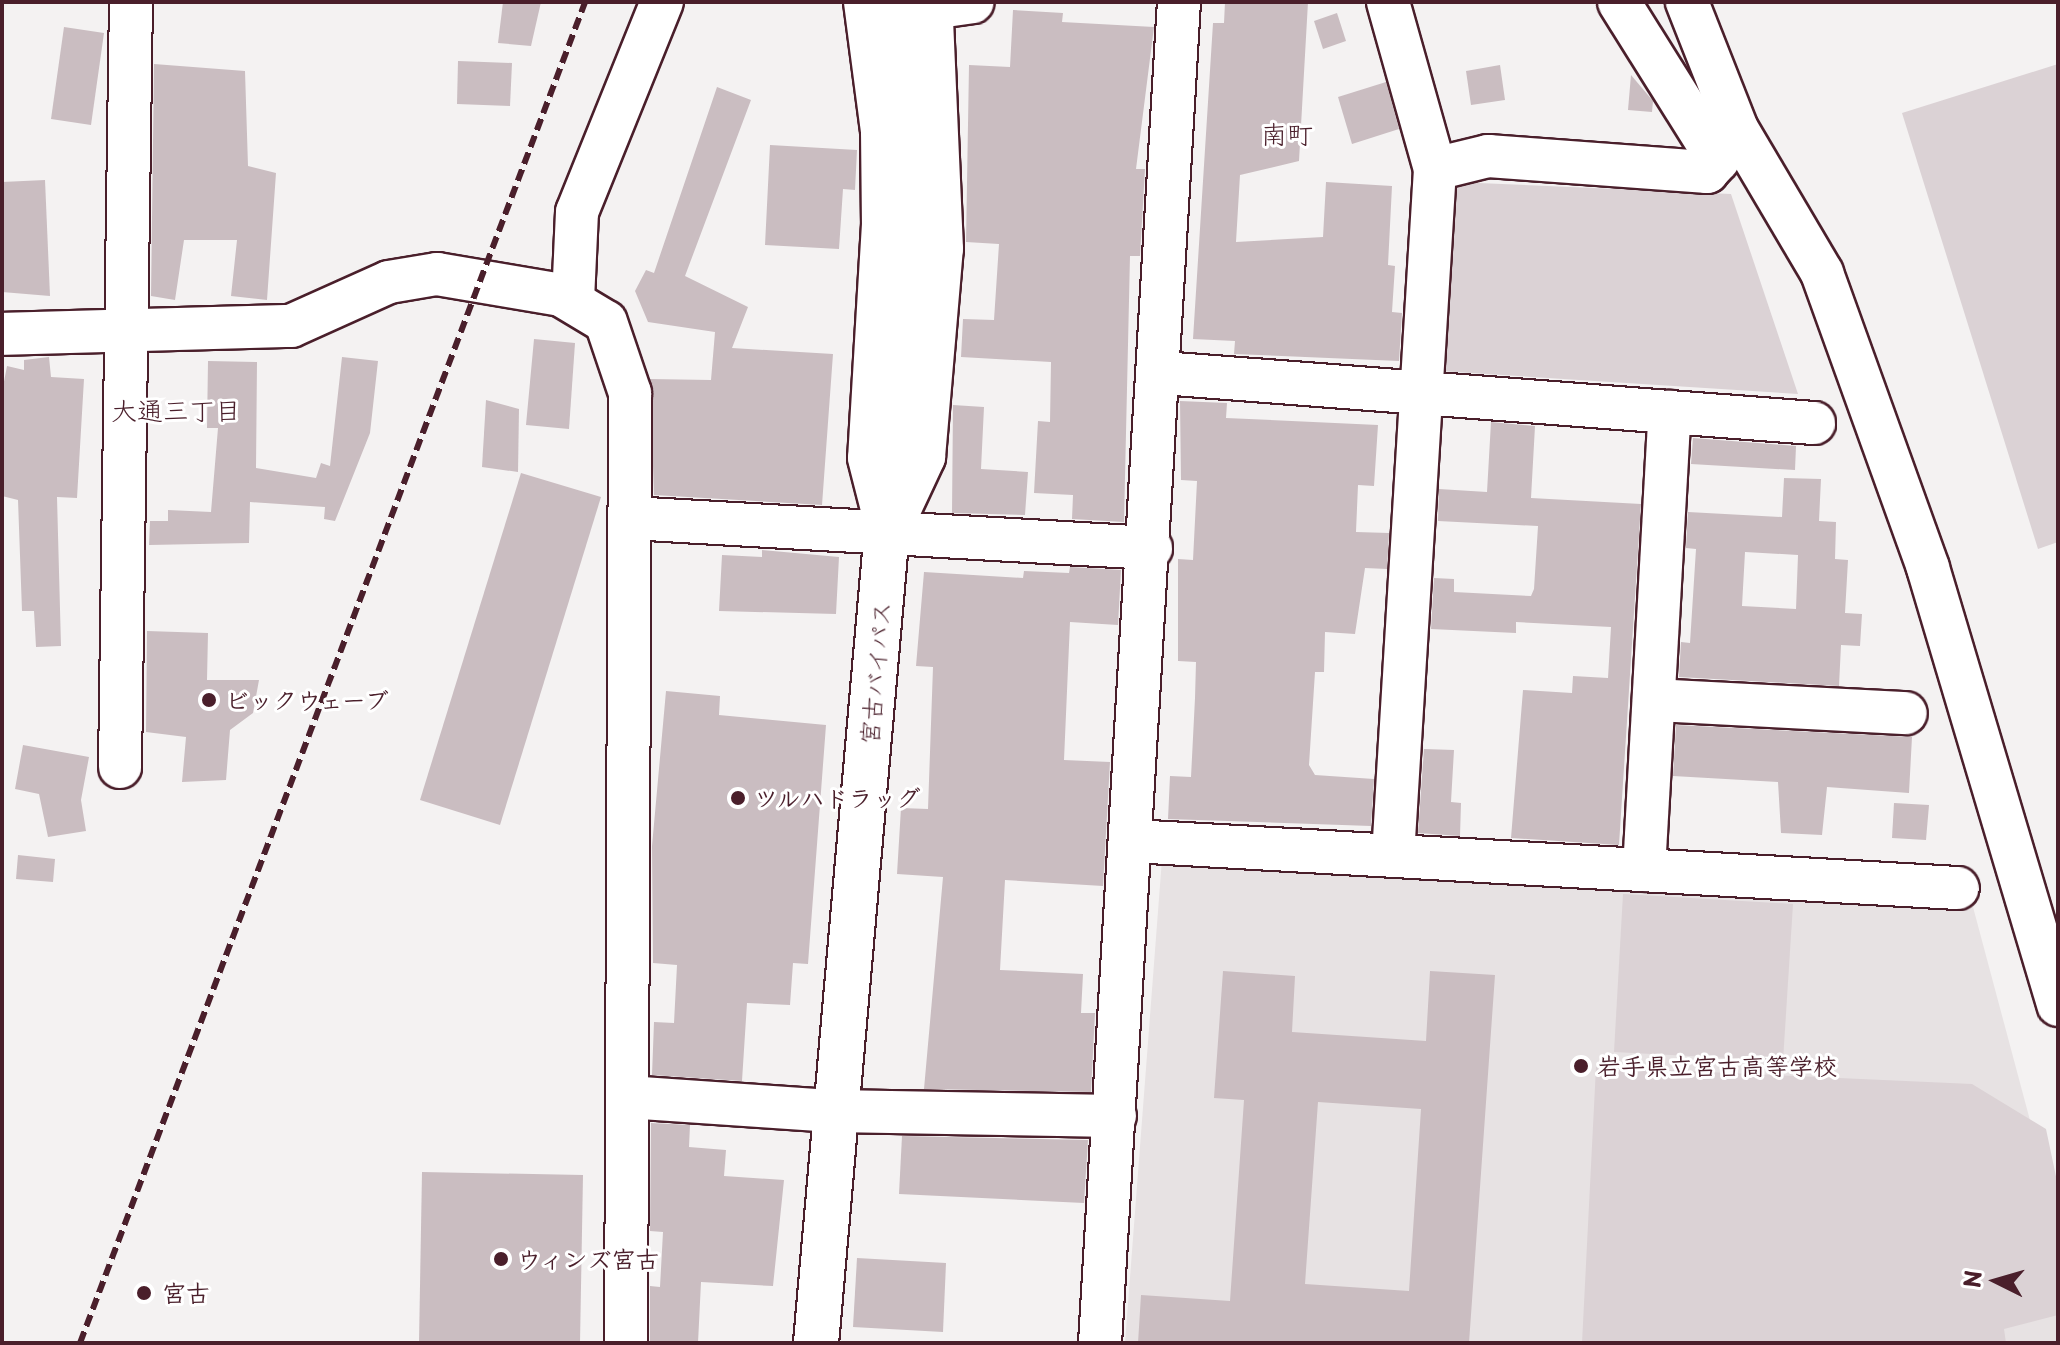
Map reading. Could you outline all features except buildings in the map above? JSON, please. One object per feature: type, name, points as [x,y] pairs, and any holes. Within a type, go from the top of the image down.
[{"type":"highway","name":"宮古バイパス","points":[[816,1343],[911,254],[912,98],[921,4]]},
{"type":"street","points":[[120,767],[123,333],[131,2]]},
{"type":"street","points":[[573,300],[577,212],[662,2]]},
{"type":"street","points":[[865,2],[882,131],[883,224],[869,458],[888,534]]},
{"type":"street","points":[[888,534],[924,457],[942,249],[921,4],[973,2]]},
{"type":"street","points":[[1100,1343],[1162,373],[1179,2]]},
{"type":"street","points":[[1388,2],[1435,169],[1393,856]]},
{"type":"street","points":[[1435,169],[1488,156],[1707,172],[1718,160],[1619,2]]},
{"type":"street","points":[[1687,2],[1737,129],[1822,273],[1928,568],[2058,1005]]},
{"type":"street","points":[[2,334],[291,326],[389,282],[424,275],[573,300],[606,322],[627,369],[630,518],[626,1343]]},
{"type":"street","points":[[1162,373],[1814,423]]},
{"type":"street","points":[[1644,870],[1670,412]]},
{"type":"street","points":[[630,518],[1151,548]]},
{"type":"street","points":[[1654,700],[1906,713]]},
{"type":"street","points":[[1132,841],[1958,888]]},
{"type":"street","points":[[627,1097],[834,1111],[1115,1116]]},
{"type":"shaded area","points":[[2058,64],[2058,542],[2038,549],[1902,113]]},
{"type":"shaded area","points":[[1455,182],[1731,194],[1798,394],[1440,371]]},
{"type":"shaded area","name":"岩手県立宮古高等学校","points":[[1162,859],[1973,907],[2058,1225],[2058,1343],[1125,1343]]},
{"type":"shaded area","points":[[1623,894],[1793,904],[1783,1061],[1614,1052]]},
{"type":"shaded area","points":[[1596,1067],[1972,1084],[2046,1129],[2058,1186],[2058,1315],[2004,1329],[2006,1343],[1582,1343]]},
{"type":"railway","points":[[80,1343],[585,2]]},
{"type":"place","name":"ビックウェーブ","points":[[209,700]]},
{"type":"place","name":"ツルハドラッグ","points":[[738,798]]},
{"type":"place","name":"岩手県立宮古高等学校","points":[[1581,1066]]},
{"type":"place","name":"ウィンズ宮古","points":[[501,1259]]},
{"type":"place","name":"宮古","points":[[144,1293]]},
{"type":"district","name":"南町","points":[[1287,134]]},
{"type":"district","name":"大通三丁目","points":[[176,410]]}]
